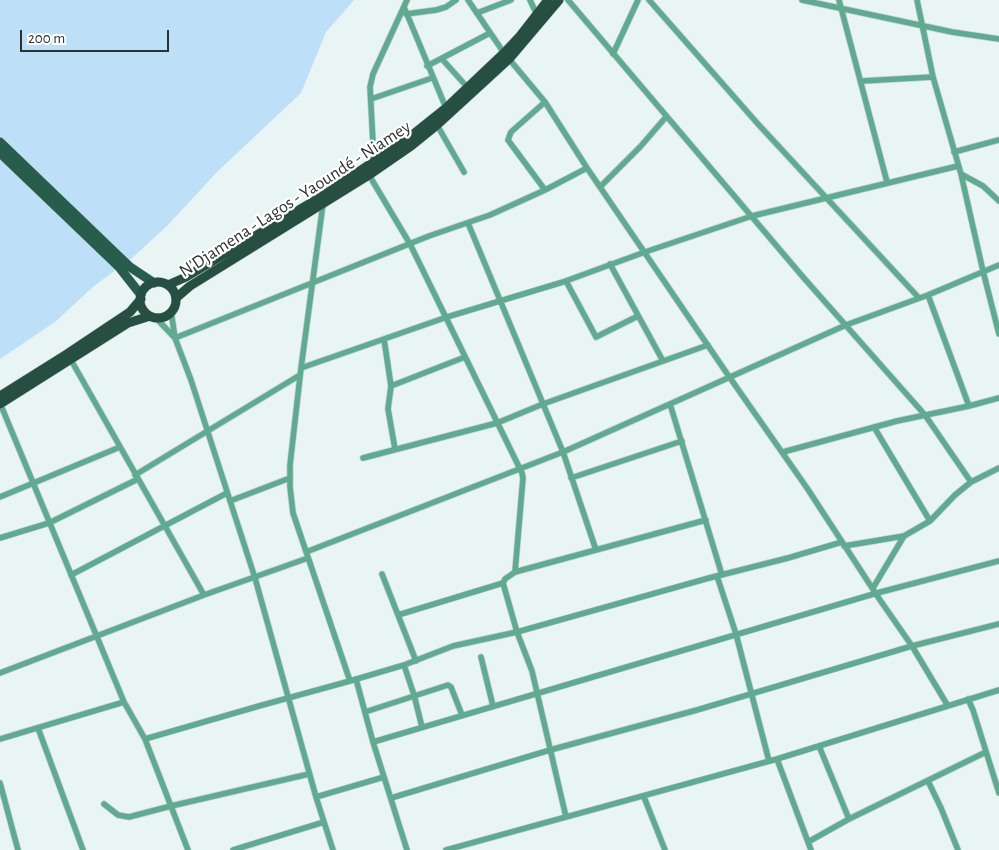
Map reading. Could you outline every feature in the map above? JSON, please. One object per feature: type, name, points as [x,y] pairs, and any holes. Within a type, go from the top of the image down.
[{"type":"highway","name":"N'Djamena - Lagos - Yaoundé - Niamey","points":[[168,285],[194,272],[374,162],[406,140],[507,56],[548,0]]},
{"type":"highway","name":"N'Djamena - Lagos - Yaoundé - Niamey","points":[[176,298],[190,286],[370,175],[437,125],[507,56],[559,0]]},
{"type":"highway","points":[[0,396],[130,312],[145,289],[154,283],[161,282],[173,290],[176,298],[175,305],[166,316],[152,316],[128,323],[0,403]]},
{"type":"highway","points":[[141,297],[143,309],[152,316]]},
{"type":"main road","points":[[0,142],[130,267],[154,283]]},
{"type":"main road","points":[[0,153],[119,267],[141,297]]},
{"type":"street","points":[[374,162],[370,87],[373,74],[407,0]]},
{"type":"street","points":[[406,14],[436,10],[446,7],[456,0]]},
{"type":"street","points":[[468,0],[507,56],[545,102],[587,168],[730,378],[783,452],[912,646],[948,706]]},
{"type":"street","points":[[477,13],[511,0]]},
{"type":"street","points":[[530,0],[537,15]]},
{"type":"street","points":[[568,0],[803,277],[926,415],[971,482]]},
{"type":"street","points":[[613,54],[638,0]]},
{"type":"street","points":[[649,0],[826,198],[919,298]]},
{"type":"street","points":[[802,0],[923,26],[999,39]]},
{"type":"street","points":[[839,0],[862,81],[887,182]]},
{"type":"street","points":[[917,0],[933,76],[961,174],[999,334]]},
{"type":"street","points":[[404,7],[446,108]]},
{"type":"street","points":[[427,66],[490,33]]},
{"type":"street","points":[[442,59],[468,88]]},
{"type":"street","points":[[862,81],[933,76]]},
{"type":"street","points":[[371,99],[432,78]]},
{"type":"street","points":[[545,102],[508,136],[508,140],[545,190]]},
{"type":"street","points":[[600,187],[640,147],[666,117]]},
{"type":"street","points":[[437,125],[464,172]]},
{"type":"street","points":[[954,152],[999,140]]},
{"type":"street","points":[[301,368],[447,317],[566,281],[610,264],[752,216],[958,166]]},
{"type":"street","points":[[175,338],[410,244],[490,215],[587,168]]},
{"type":"street","points":[[961,174],[984,186],[999,201]]},
{"type":"street","points":[[370,175],[410,244],[520,468],[523,478],[515,572]]},
{"type":"street","points":[[323,204],[311,285],[290,465],[293,513],[364,712],[407,850]]},
{"type":"street","points":[[468,223],[563,452],[596,550]]},
{"type":"street","points":[[610,264],[662,361]]},
{"type":"street","points":[[0,674],[204,595],[254,578],[563,452],[846,325],[928,295],[999,265]]},
{"type":"street","points":[[566,281],[596,337],[638,316]]},
{"type":"street","points":[[928,295],[969,406]]},
{"type":"street","points":[[172,311],[175,338],[254,578],[309,774],[333,850]]},
{"type":"street","points":[[152,316],[175,338]]},
{"type":"street","points":[[384,339],[392,386],[388,409],[395,449]]},
{"type":"street","points":[[363,458],[498,423],[543,404],[708,345]]},
{"type":"street","points":[[392,386],[465,356]]},
{"type":"street","points":[[71,360],[204,595]]},
{"type":"street","points":[[0,538],[49,523],[136,477],[207,431],[300,375]]},
{"type":"street","points":[[783,452],[874,427],[999,398]]},
{"type":"street","points":[[0,403],[124,702],[145,739],[188,850]]},
{"type":"street","points":[[670,404],[706,520],[769,761]]},
{"type":"street","points":[[874,427],[930,520]]},
{"type":"street","points":[[572,478],[682,441]]},
{"type":"street","points":[[0,497],[120,447]]},
{"type":"street","points":[[145,739],[404,665],[453,646],[517,632],[720,575],[843,544],[904,536],[930,520],[971,482],[999,468]]},
{"type":"street","points":[[230,501],[290,478]]},
{"type":"street","points":[[71,575],[227,492]]},
{"type":"street","points":[[398,616],[503,583],[505,579],[515,572],[706,520]]},
{"type":"street","points":[[875,591],[904,536]]},
{"type":"street","points":[[373,742],[875,591],[999,562]]},
{"type":"street","points":[[382,574],[416,661]]},
{"type":"street","points":[[503,583],[517,632],[532,671],[566,817]]},
{"type":"street","points":[[391,798],[550,750],[912,646],[999,624]]},
{"type":"street","points":[[482,656],[493,706]]},
{"type":"street","points":[[404,665],[422,727]]},
{"type":"street","points":[[364,712],[448,685],[451,686],[462,715]]},
{"type":"street","points":[[450,849],[777,759],[999,690]]},
{"type":"street","points":[[968,699],[999,793]]},
{"type":"street","points":[[0,739],[124,702]]},
{"type":"street","points":[[38,728],[83,850]]},
{"type":"street","points":[[819,746],[849,819]]},
{"type":"street","points":[[808,842],[849,819],[986,752]]},
{"type":"street","points":[[777,759],[811,850]]},
{"type":"street","points":[[104,804],[118,815],[128,817],[309,774]]},
{"type":"street","points":[[316,797],[384,777]]},
{"type":"street","points":[[928,781],[958,850]]},
{"type":"street","points":[[0,783],[18,850]]},
{"type":"street","points":[[644,796],[665,850]]},
{"type":"street","points":[[233,850],[324,822]]},
{"type":"water","points":[[0,0],[354,0],[326,32],[301,93],[217,172],[168,225],[132,258],[94,286],[55,322],[0,359]]}]
